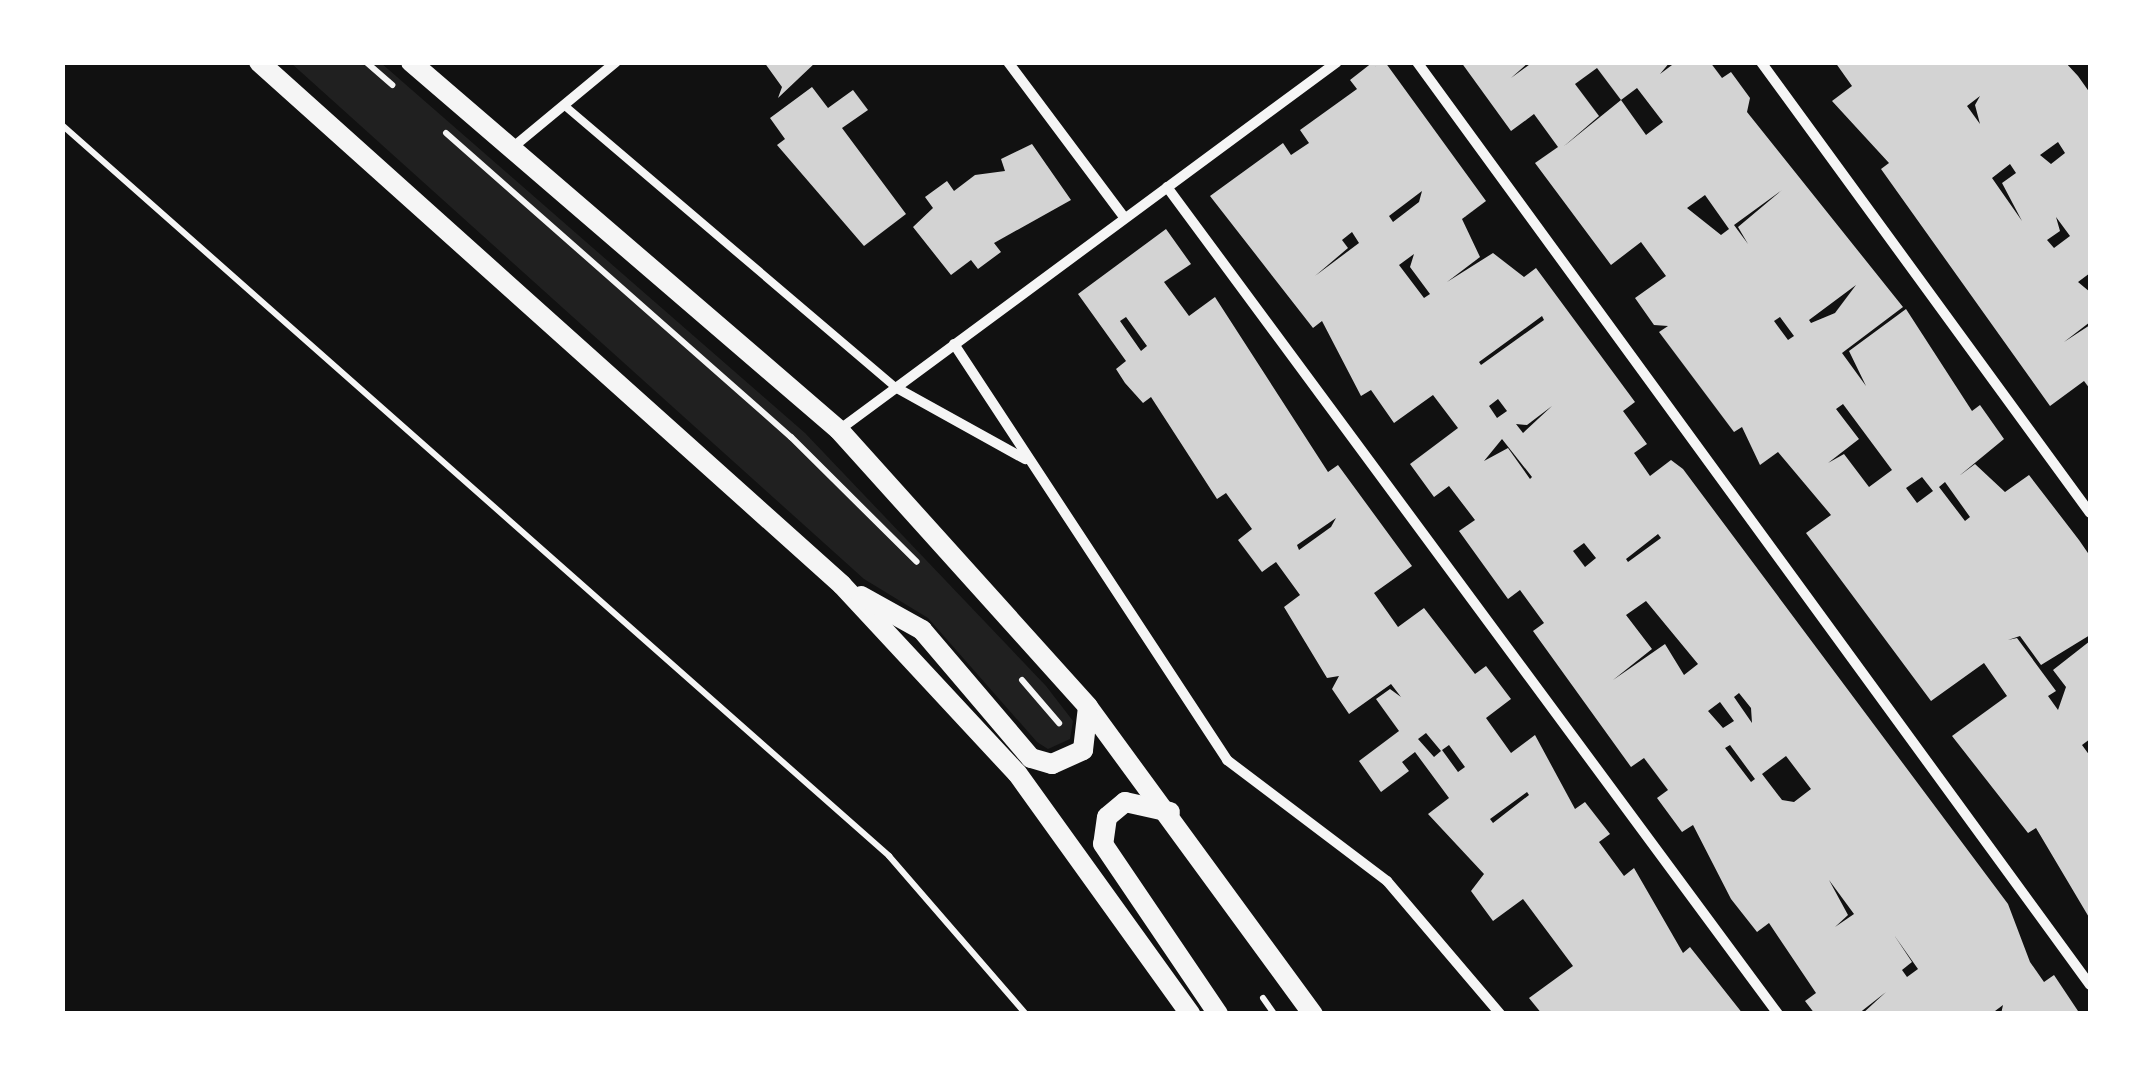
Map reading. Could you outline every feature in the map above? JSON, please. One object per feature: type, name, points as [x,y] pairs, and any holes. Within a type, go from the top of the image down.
[{"type":"main road","points":[[259,62],[842,585],[1017,773],[1190,1014]]},
{"type":"main road","points":[[412,62],[839,430],[1088,707],[1176,816],[1313,1014]]},
{"type":"main road","points":[[842,585],[922,630],[1031,758],[1052,764],[1082,750],[1088,707]]},
{"type":"main road","points":[[1176,816],[1125,802],[1107,818],[1103,844],[1218,1014]]},
{"type":"street","points":[[510,150],[616,62]]},
{"type":"street","points":[[1008,62],[1123,216]]},
{"type":"street","points":[[839,430],[1123,216],[1337,62]]},
{"type":"street","points":[[1417,62],[2090,985]]},
{"type":"street","points":[[1761,62],[2090,513]]},
{"type":"street","points":[[1167,188],[1778,1014]]},
{"type":"street","points":[[954,344],[1031,463],[1119,583],[1227,760],[1387,881],[1500,1014]]},
{"type":"street","points":[[895,387],[1031,463]]},
{"type":"lane","points":[[564,106],[895,387]]},
{"type":"path","points":[[366,62],[408,100]]},
{"type":"path","points":[[437,125],[791,437],[923,568]]},
{"type":"path","points":[[62,126],[889,856],[1026,1014]]},
{"type":"path","points":[[1010,665],[1082,750]]},
{"type":"path","points":[[1251,981],[1274,1014]]},
{"type":"shaded area","points":[[291,63],[381,63],[805,433],[1046,686],[1073,721],[1070,739],[1048,749],[1037,742],[928,618],[864,579]]},
{"type":"building","points":[[764,62],[816,62],[778,98],[782,87]]},
{"type":"building","points":[[1373,62],[1385,62],[1486,201],[1462,219],[1480,257],[1447,282],[1493,253],[1524,277],[1536,268],[1635,402],[1623,411],[1647,444],[1634,453],[1650,476],[1671,460],[1683,469],[2008,904],[2030,962],[2044,982],[2054,975],[2080,1014],[2001,1014],[2003,1005],[1991,1014],[1862,1014],[1886,992],[1858,1014],[1815,1014],[1805,1001],[1816,993],[1769,923],[1757,932],[1731,899],[1693,825],[1682,832],[1657,798],[1668,790],[1644,758],[1631,767],[1533,631],[1544,623],[1520,590],[1508,599],[1459,531],[1475,520],[1449,486],[1434,497],[1410,464],[1458,428],[1433,395],[1394,423],[1371,390],[1361,396],[1322,321],[1313,328],[1210,196],[1283,143],[1291,155],[1309,143],[1300,130],[1357,89],[1350,80]],"holes":[[[1422,191],[1419,202],[1393,222],[1389,216]],[[1352,232],[1359,243],[1315,276],[1348,248],[1342,240]],[[1414,254],[1410,267],[1430,294],[1424,298],[1399,265]],[[1542,316],[1544,320],[1481,365],[1479,362]],[[1498,399],[1507,411],[1497,418],[1489,406]],[[1552,406],[1523,433],[1516,424],[1527,425]],[[1502,439],[1530,479],[1508,448],[1484,461]],[[1658,534],[1661,538],[1628,562],[1626,559]],[[1584,543],[1596,558],[1585,567],[1573,551]],[[1646,601],[1698,664],[1684,675],[1665,644],[1613,680],[1652,649],[1626,615]],[[1739,693],[1751,708],[1752,723],[1734,697]],[[1720,702],[1734,721],[1723,728],[1708,711]],[[1730,745],[1755,779],[1751,782],[1725,748]],[[1786,756],[1811,789],[1794,802],[1782,800],[1762,774]],[[1829,880],[1854,914],[1835,927],[1848,915]],[[1894,935],[1918,969],[1907,977],[1902,970],[1912,962]]]},
{"type":"building","points":[[1461,62],[1529,62],[1511,78],[1533,62],[1670,62],[1660,74],[1676,62],[1710,62],[1722,78],[1731,72],[1750,98],[1747,112],[1903,307],[1842,353],[1866,386],[1849,351],[1906,309],[1972,411],[1980,405],[2004,439],[1959,476],[1975,464],[2005,492],[2029,475],[2090,556],[2090,635],[2041,665],[2020,636],[2008,640],[2017,638],[2056,691],[2048,696],[2058,710],[2066,687],[2053,670],[2090,641],[2090,739],[2082,745],[2090,756],[2090,919],[2036,828],[2028,833],[1952,736],[2007,696],[1984,663],[1931,701],[1806,533],[1831,515],[1778,452],[1760,465],[1742,427],[1734,432],[1659,332],[1668,326],[1654,325],[1635,298],[1666,276],[1641,242],[1611,265],[1535,163],[1558,147],[1534,114],[1511,131]],"holes":[[[1597,68],[1621,100],[1563,147],[1599,116],[1575,84]],[[1637,88],[1663,122],[1646,135],[1621,100]],[[1782,190],[1738,227],[1748,244],[1734,225]],[[1705,195],[1729,229],[1721,235],[1687,208]],[[1856,285],[1835,313],[1811,323],[1809,320]],[[1780,317],[1794,336],[1788,340],[1774,321]],[[1843,404],[1892,470],[1869,487],[1844,454],[1828,463],[1859,439],[1836,409]],[[1922,477],[1933,491],[1917,503],[1906,488]],[[1945,482],[1970,517],[1965,521],[1939,487]]]},
{"type":"building","points":[[1835,62],[2065,62],[2078,76],[2090,93],[2090,273],[2078,282],[2090,292],[2090,322],[2064,342],[2090,325],[2090,389],[2084,381],[2050,406],[1881,169],[1889,163],[1832,101],[1852,86]],"holes":[[[1980,96],[1975,105],[1980,124],[1967,106]],[[2058,142],[2065,153],[2051,164],[2040,155]],[[2010,164],[2016,173],[2002,183],[2022,221],[1992,178]],[[2056,217],[2070,236],[2054,248],[2047,240],[2060,231]]]},
{"type":"building","points":[[812,87],[828,108],[853,90],[868,110],[842,128],[906,214],[864,246],[777,145],[785,139],[770,118]]},
{"type":"building","points":[[1032,144],[1071,200],[994,243],[1001,252],[978,269],[971,260],[951,275],[913,227],[933,208],[925,197],[947,181],[954,191],[975,175],[1005,171],[1001,159]]},
{"type":"building","points":[[1166,229],[1191,264],[1164,282],[1189,316],[1215,297],[1328,472],[1338,465],[1412,566],[1374,593],[1398,627],[1424,608],[1475,674],[1486,666],[1511,699],[1486,718],[1511,753],[1535,735],[1575,809],[1585,802],[1610,834],[1599,842],[1624,876],[1634,868],[1683,953],[1690,947],[1743,1014],[1542,1014],[1529,998],[1573,966],[1523,899],[1493,921],[1471,891],[1484,874],[1428,814],[1449,798],[1415,752],[1402,762],[1409,771],[1381,792],[1359,761],[1399,731],[1376,699],[1390,689],[1401,697],[1391,684],[1349,714],[1332,689],[1339,676],[1327,678],[1284,607],[1300,595],[1276,562],[1262,572],[1238,540],[1252,529],[1226,493],[1217,499],[1151,397],[1143,403],[1125,383],[1116,369],[1126,361],[1078,294]],"holes":[[[1126,317],[1147,346],[1141,351],[1120,321]],[[1336,518],[1331,527],[1299,550],[1297,545]],[[1426,733],[1441,751],[1434,757],[1418,739]],[[1449,745],[1465,767],[1458,772],[1442,750]],[[1527,792],[1529,795],[1493,823],[1490,819]]]}]
